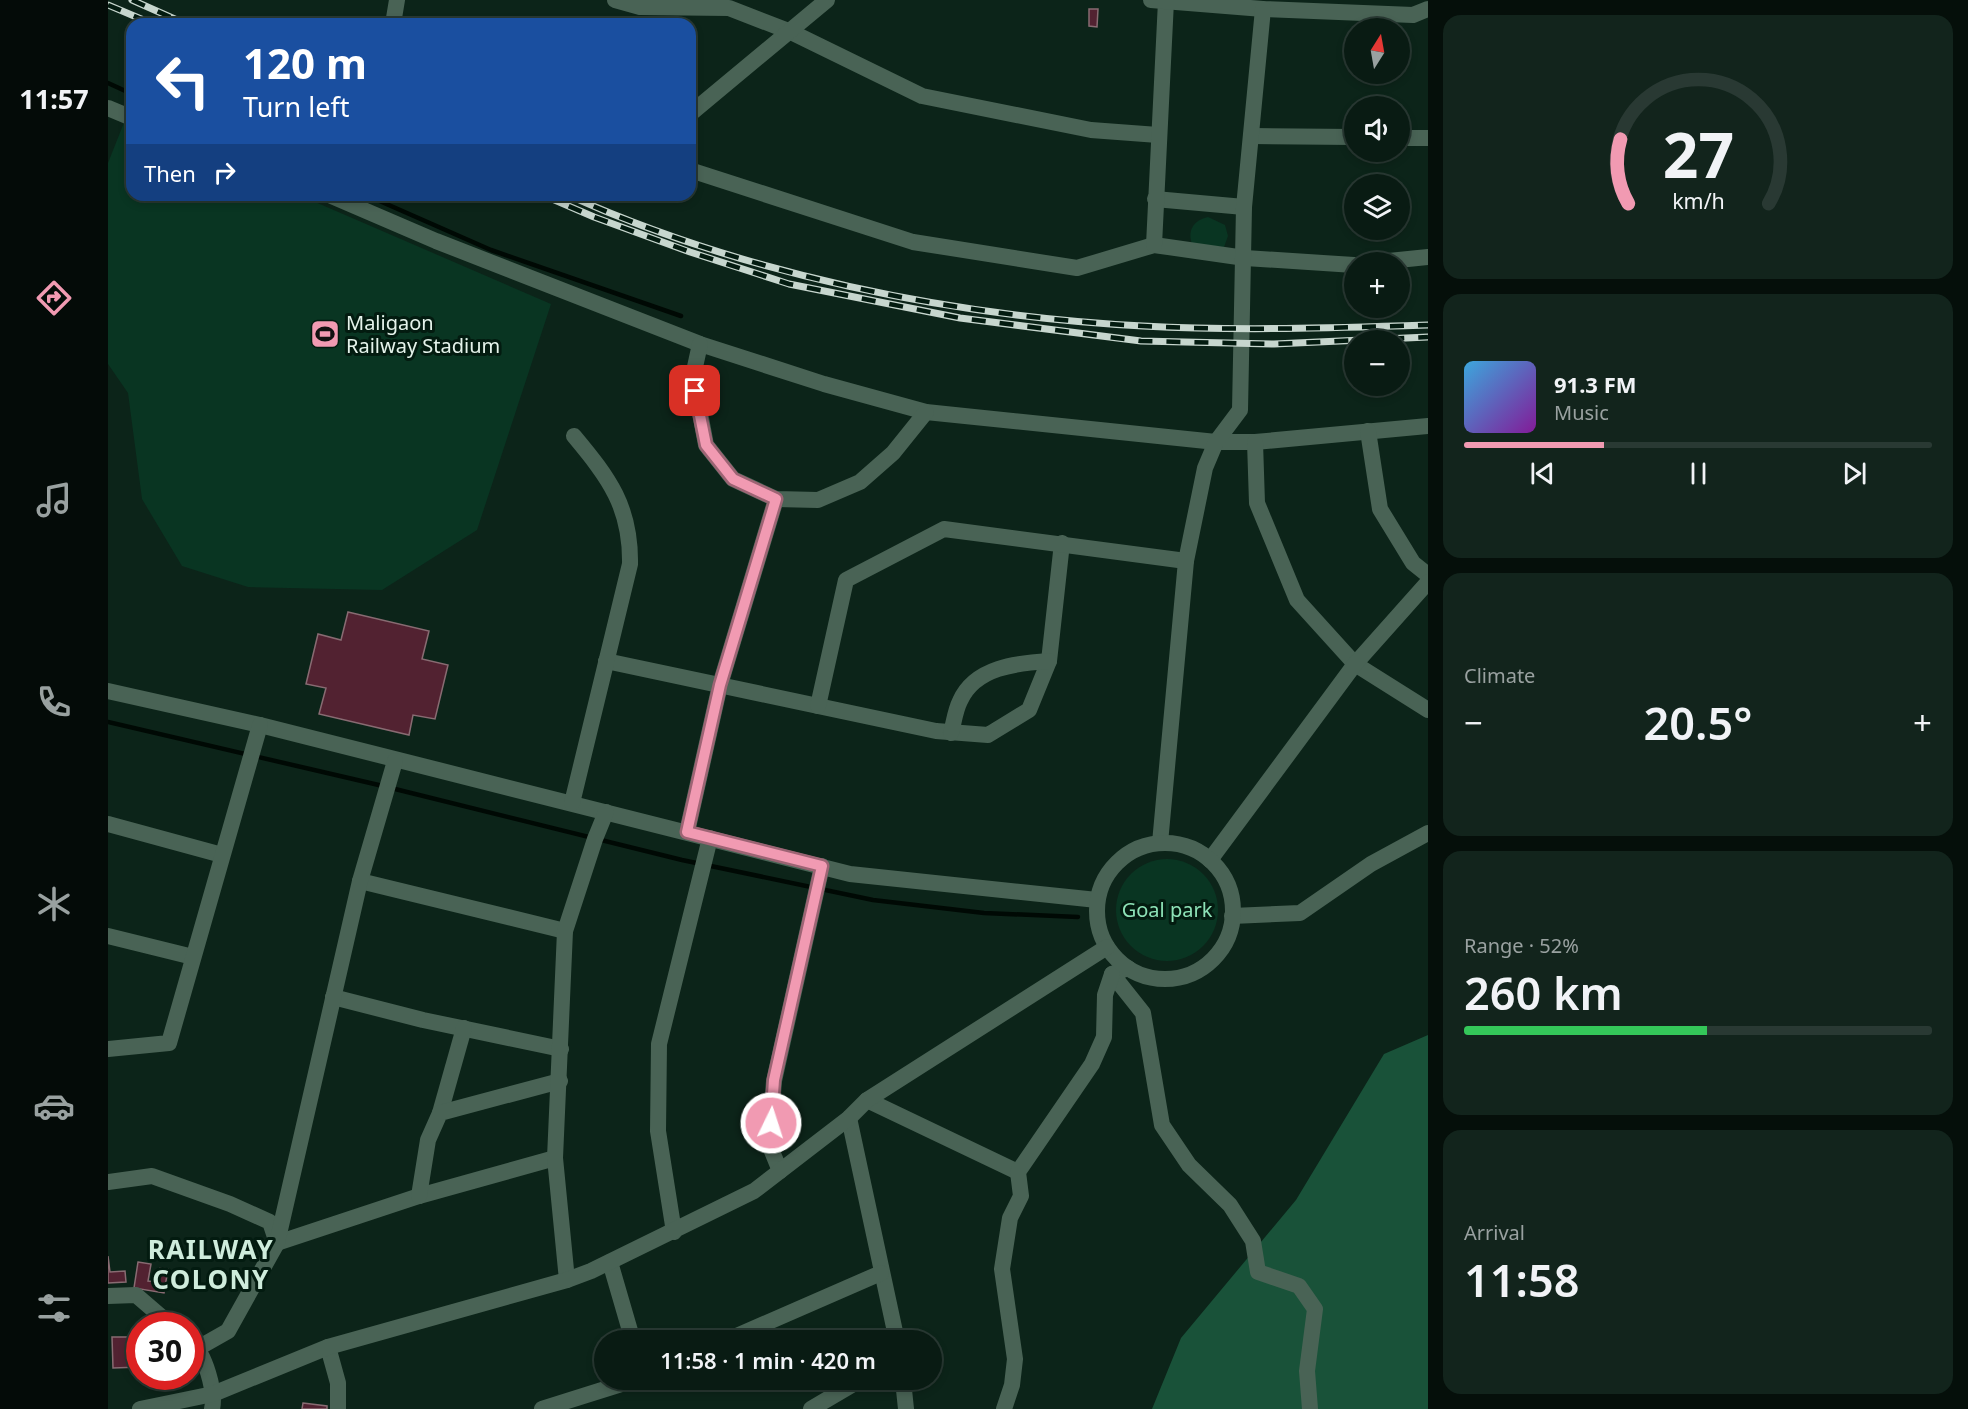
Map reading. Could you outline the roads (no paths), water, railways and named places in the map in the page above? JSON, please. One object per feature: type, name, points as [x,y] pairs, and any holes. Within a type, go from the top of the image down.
[{"type":"street","points":[[394,18],[397,0]]},
{"type":"street","points":[[615,0],[640,7],[659,4],[751,8],[791,32],[922,96],[1091,130],[1158,135]]},
{"type":"street","points":[[696,109],[827,0]]},
{"type":"street","points":[[1154,245],[1159,1],[1263,9],[1413,15],[1428,9]]},
{"type":"street","points":[[1160,843],[1186,561],[1205,468],[1215,442],[1240,410],[1245,258],[1244,207],[1263,9]]},
{"type":"street","points":[[108,108],[126,116]]},
{"type":"street","points":[[1251,136],[1344,137]]},
{"type":"street","points":[[1410,138],[1428,138]]},
{"type":"street","points":[[696,172],[913,242],[1077,268],[1154,245],[1245,258],[1344,264]]},
{"type":"street","points":[[1155,199],[1244,207]]},
{"type":"street","points":[[343,201],[436,241],[700,344],[824,384],[926,412],[1215,442],[1255,442],[1428,426]]},
{"type":"street","points":[[1410,259],[1428,257]]},
{"type":"street","points":[[700,344],[693,376],[706,445],[733,479],[776,499],[818,500],[860,482],[893,453],[926,412]]},
{"type":"street","points":[[1368,431],[1380,509],[1413,562],[1428,576]]},
{"type":"street","points":[[572,803],[630,564],[630,536],[622,508],[603,471],[574,436]]},
{"type":"street","points":[[1255,442],[1257,503],[1297,600],[1355,664],[1428,710]]},
{"type":"street","points":[[687,832],[720,685],[776,499]]},
{"type":"street","points":[[818,706],[846,580],[944,529],[1186,561]]},
{"type":"street","points":[[606,661],[951,733],[988,735],[1029,710],[1049,661],[1062,543]]},
{"type":"street","points":[[1210,860],[1355,664],[1428,582]]},
{"type":"street","points":[[951,733],[959,702],[975,681],[1011,665],[1049,661]]},
{"type":"street","points":[[108,692],[260,725],[850,874],[1097,900]]},
{"type":"street","points":[[108,1049],[169,1043],[260,725]]},
{"type":"street","points":[[204,1341],[228,1331],[277,1243],[360,881],[395,760]]},
{"type":"street","points":[[567,1280],[555,1158],[565,931],[606,812]]},
{"type":"street","points":[[108,825],[222,855]]},
{"type":"street","points":[[1232,916],[1300,913],[1371,864],[1428,833]]},
{"type":"street","points":[[674,1232],[658,1131],[659,1044],[710,838]]},
{"type":"street","points":[[1160,843],[1178,844],[1195,850],[1210,860],[1223,876],[1231,894],[1232,916],[1230,931],[1222,947],[1211,961],[1196,971],[1180,977],[1162,979],[1144,976],[1128,968],[1107,947],[1097,916],[1097,900],[1105,878],[1119,861],[1138,849],[1160,843]]},
{"type":"street","points":[[780,1171],[769,1144],[774,1080],[822,866]]},
{"type":"street","points":[[360,881],[565,931]]},
{"type":"street","points":[[108,936],[193,957]]},
{"type":"street","points":[[140,1409],[212,1401],[328,1347],[567,1280],[674,1232],[754,1191],[849,1118],[867,1100],[1107,947]]},
{"type":"street","points":[[1112,974],[1128,968]]},
{"type":"street","points":[[1004,1409],[1012,1385],[1015,1359],[1002,1269],[1010,1218],[1021,1196],[1018,1173],[1092,1064],[1104,1037],[1105,995],[1112,974]]},
{"type":"street","points":[[1112,974],[1143,1013],[1162,1125],[1189,1165],[1230,1205],[1253,1241],[1258,1272],[1299,1286],[1315,1309],[1307,1371],[1310,1409]]},
{"type":"street","points":[[333,997],[561,1049]]},
{"type":"street","points":[[419,1196],[428,1140],[440,1113],[465,1028]]},
{"type":"street","points":[[440,1113],[560,1080]]},
{"type":"street","points":[[867,1100],[1018,1173]]},
{"type":"street","points":[[849,1118],[894,1330]]},
{"type":"street","points":[[277,1243],[419,1196],[555,1158]]},
{"type":"street","points":[[108,1182],[152,1176],[230,1204],[270,1222],[277,1243]]},
{"type":"street","points":[[610,1262],[630,1330]]},
{"type":"street","points":[[750,1330],[881,1273]]},
{"type":"street","points":[[108,1296],[136,1295],[156,1312]]},
{"type":"street","points":[[328,1347],[338,1383],[338,1409]]},
{"type":"street","points":[[204,1376],[212,1401]]},
{"type":"street","points":[[542,1409],[602,1390]]},
{"type":"street","points":[[811,1409],[843,1390]]},
{"type":"street","points":[[904,1390],[906,1409]]},
{"type":"waterway","points":[[108,83],[126,91]]},
{"type":"waterway","points":[[380,201],[491,250],[681,316]]},
{"type":"waterway","points":[[108,722],[383,786]]},
{"type":"waterway","points":[[391,788],[682,860],[873,900],[984,913],[1078,917]]},
{"type":"railway","points":[[132,0],[172,18]]},
{"type":"railway","points":[[108,5],[139,18]]},
{"type":"railway","points":[[557,201],[690,252],[789,284],[960,318],[1141,341],[1274,344],[1428,337]]},
{"type":"railway","points":[[582,201],[635,223],[776,269],[923,301],[997,312],[1070,321],[1179,328],[1286,329],[1428,325]]},
{"type":"place","name":"Maligaon Railway Stadium","points":[[325,334]]},
{"type":"district","name":"RAILWAY COLONY","points":[[211,1264]]},
{"type":"park label","name":"Goal park","points":[[1167,909]]}]
